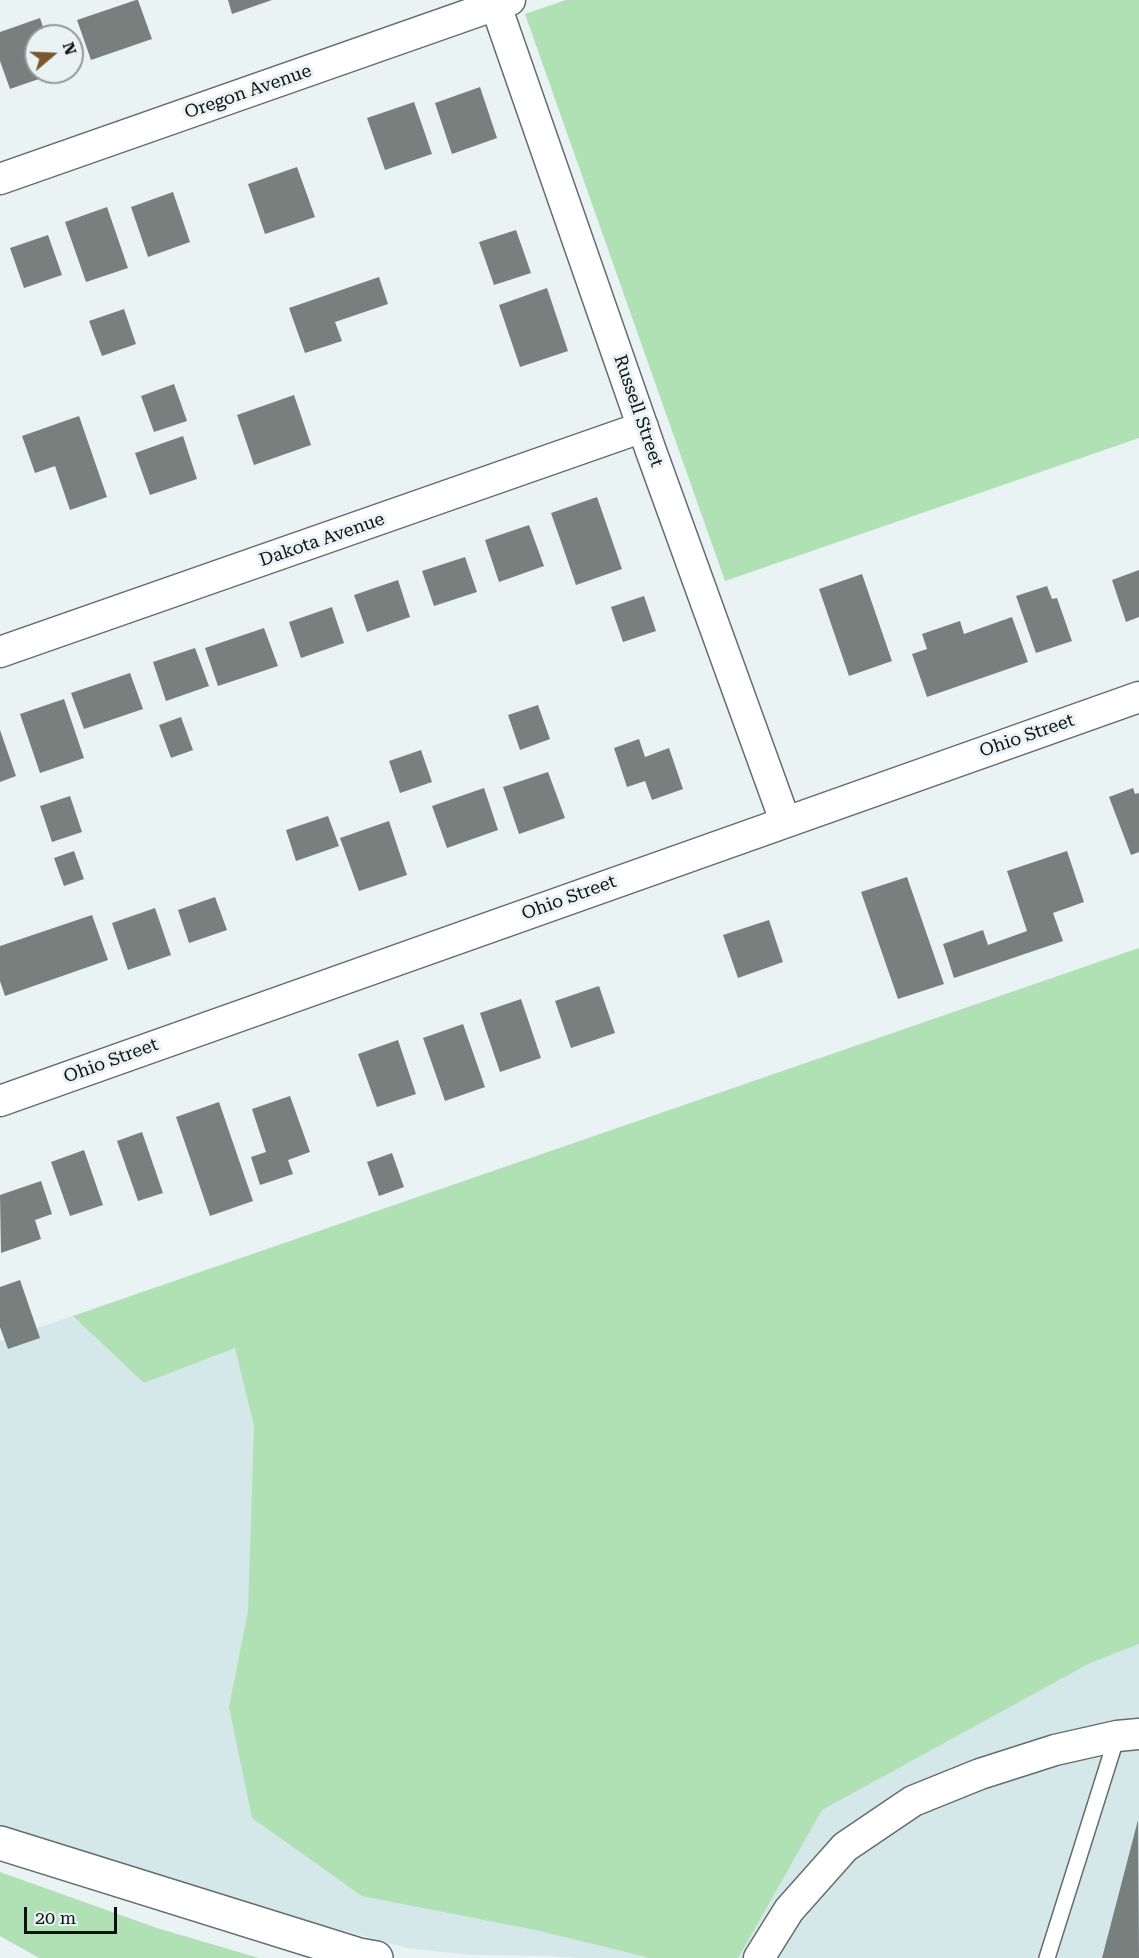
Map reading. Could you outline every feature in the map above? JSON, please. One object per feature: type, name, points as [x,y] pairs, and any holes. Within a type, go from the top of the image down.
[{"type":"street","name":"Oregon Avenue","points":[[0,179],[500,2]]},
{"type":"street","name":"Russell Street","points":[[500,2],[643,427],[784,821]]},
{"type":"street","name":"Dakota Avenue","points":[[0,652],[643,427]]},
{"type":"street","name":"Ohio Street","points":[[0,1101],[784,821],[1139,697]]},
{"type":"street","points":[[759,1958],[789,1910],[845,1847],[913,1802],[980,1774],[1055,1750],[1128,1735]]},
{"type":"street","points":[[0,1843],[376,1958]]},
{"type":"lane","points":[[1047,1958],[1128,1735]]},
{"type":"shaded area","points":[[1139,948],[1139,1958],[579,1958],[470,1955],[407,1948],[272,1911],[0,1826],[0,1341]]},
{"type":"green space","points":[[566,0],[1139,0],[1139,438],[725,581],[525,14]]},
{"type":"green space","points":[[1139,948],[1139,1644],[1090,1663],[822,1810],[738,1958],[650,1958],[540,1931],[362,1896],[252,1818],[229,1707],[248,1611],[254,1426],[235,1348],[144,1383],[73,1316]]},
{"type":"green space","points":[[0,1872],[157,1928],[259,1958],[39,1958],[0,1936]]},
{"type":"building","points":[[138,0],[152,39],[91,60],[84,40],[84,24],[78,24],[77,20]]},
{"type":"building","points":[[228,0],[272,0],[232,14]]},
{"type":"building","points":[[40,18],[42,24],[24,24],[24,84],[10,89],[0,61],[0,32]]},
{"type":"building","points":[[480,87],[497,138],[452,154],[435,103]]},
{"type":"building","points":[[414,102],[432,154],[385,170],[367,118]]},
{"type":"building","points":[[297,167],[315,217],[265,234],[248,184]]},
{"type":"building","points":[[173,192],[190,242],[148,257],[131,207]]},
{"type":"building","points":[[107,207],[128,268],[86,282],[65,222]]},
{"type":"building","points":[[516,230],[531,273],[494,285],[479,242]]},
{"type":"building","points":[[48,235],[62,275],[24,288],[10,248]]},
{"type":"building","points":[[379,277],[388,304],[335,322],[342,341],[305,353],[289,308]]},
{"type":"building","points":[[547,288],[568,351],[520,367],[499,305]]},
{"type":"building","points":[[124,309],[136,344],[102,356],[89,321]]},
{"type":"building","points":[[174,384],[187,421],[154,432],[141,396]]},
{"type":"building","points":[[294,395],[311,445],[254,465],[237,415]]},
{"type":"building","points":[[79,416],[107,497],[70,510],[55,466],[35,473],[22,436]]},
{"type":"building","points":[[183,436],[197,479],[150,495],[135,453]]},
{"type":"building","points":[[597,497],[622,569],[576,585],[551,513]]},
{"type":"building","points":[[529,525],[544,566],[499,582],[485,540]]},
{"type":"building","points":[[465,557],[477,592],[434,606],[422,571]]},
{"type":"building","points":[[1139,570],[1139,617],[1126,622],[1112,580]]},
{"type":"building","points":[[862,574],[892,661],[849,676],[819,589]]},
{"type":"building","points":[[398,580],[410,617],[367,632],[354,595]]},
{"type":"building","points":[[1047,586],[1052,599],[1057,598],[1072,641],[1036,653],[1016,596]]},
{"type":"building","points":[[644,596],[656,631],[623,642],[611,607]]},
{"type":"building","points":[[332,607],[344,643],[301,658],[289,622]]},
{"type":"building","points":[[1012,617],[1028,662],[927,697],[912,654],[927,649],[922,634],[960,621],[964,634]]},
{"type":"building","points":[[264,628],[278,666],[218,686],[205,648]]},
{"type":"building","points":[[195,648],[209,686],[166,701],[153,662]]},
{"type":"building","points":[[130,673],[143,709],[84,729],[71,693]]},
{"type":"building","points":[[64,699],[84,758],[40,773],[20,714]]},
{"type":"building","points":[[538,705],[550,739],[520,750],[508,715]]},
{"type":"building","points":[[181,717],[193,750],[171,758],[159,725]]},
{"type":"building","points":[[0,730],[16,776],[0,782]]},
{"type":"building","points":[[639,739],[645,757],[669,748],[683,789],[652,800],[645,781],[627,787],[614,748]]},
{"type":"building","points":[[421,750],[432,782],[400,793],[389,761]]},
{"type":"building","points":[[548,772],[565,818],[519,834],[503,787]]},
{"type":"building","points":[[484,788],[498,830],[447,848],[432,806]]},
{"type":"building","points":[[1133,788],[1135,794],[1139,793],[1139,852],[1131,855],[1109,797]]},
{"type":"building","points":[[70,796],[82,832],[52,842],[40,806]]},
{"type":"building","points":[[328,816],[339,846],[296,861],[286,830]]},
{"type":"building","points":[[389,821],[407,875],[359,891],[340,838]]},
{"type":"building","points":[[74,851],[84,879],[64,886],[54,858]]},
{"type":"building","points":[[1067,851],[1084,902],[1053,913],[1063,941],[954,978],[943,944],[983,930],[988,945],[1027,931],[1007,871]]},
{"type":"building","points":[[907,877],[944,984],[898,999],[861,892]]},
{"type":"building","points":[[215,897],[227,930],[189,943],[178,910]]},
{"type":"building","points":[[155,908],[171,955],[128,970],[112,923]]},
{"type":"building","points":[[92,915],[108,960],[5,996],[0,981],[0,946]]},
{"type":"building","points":[[769,920],[783,962],[738,978],[723,935]]},
{"type":"building","points":[[599,986],[615,1033],[571,1048],[555,1001]]},
{"type":"building","points":[[521,999],[541,1058],[500,1072],[480,1013]]},
{"type":"building","points":[[463,1024],[485,1087],[445,1101],[423,1038]]},
{"type":"building","points":[[398,1040],[416,1094],[377,1107],[358,1054]]},
{"type":"building","points":[[290,1096],[310,1152],[288,1160],[293,1174],[260,1185],[251,1157],[266,1152],[252,1109]]},
{"type":"building","points":[[219,1102],[253,1201],[210,1216],[176,1117]]},
{"type":"building","points":[[142,1132],[163,1193],[138,1201],[117,1141]]},
{"type":"building","points":[[84,1150],[103,1205],[70,1216],[51,1162]]},
{"type":"building","points":[[392,1153],[404,1187],[379,1196],[367,1162]]},
{"type":"building","points":[[41,1181],[52,1214],[35,1220],[41,1239],[1,1253],[0,1195]]},
{"type":"building","points":[[20,1280],[40,1338],[8,1349],[0,1327],[0,1287]]},
{"type":"building","points":[[1138,1820],[1139,1958],[1102,1958]]}]
